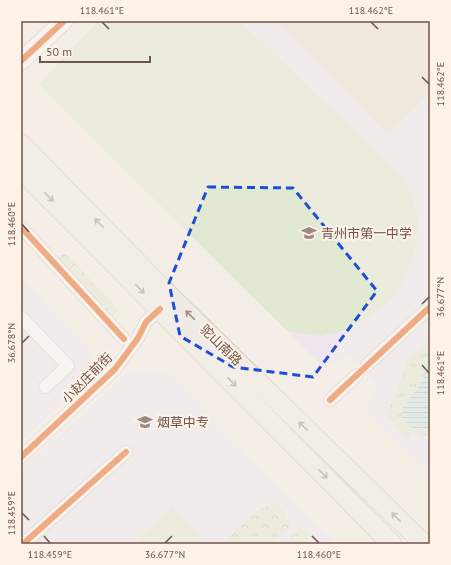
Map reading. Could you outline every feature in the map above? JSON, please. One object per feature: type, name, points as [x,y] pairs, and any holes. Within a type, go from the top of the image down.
[{"type":"main road","name":"驼山南路","points":[[21,144],[171,297],[424,544]]},
{"type":"main road","name":"驼山南路","points":[[21,170],[392,544]]},
{"type":"street","points":[[21,61],[64,21]]},
{"type":"street","points":[[21,227],[124,339]]},
{"type":"street","points":[[367,365],[430,307]]},
{"type":"street","name":"小赵庄前街","points":[[21,457],[114,368],[138,338],[146,322],[160,309]]},
{"type":"street","points":[[21,317],[68,366],[45,387]]},
{"type":"street","points":[[330,400],[357,375]]},
{"type":"street","points":[[24,544],[126,452]]},
{"type":"highlighted area","points":[[208,187],[293,188],[377,291],[313,377],[233,367],[180,336],[169,283]]},
{"type":"shaded area","name":"青州市第一中学","points":[[99,21],[278,21],[387,134],[430,94],[430,473],[367,410],[376,385],[348,356],[322,366],[39,85],[63,57]]},
{"type":"shaded area","points":[[278,21],[430,21],[430,94],[387,134]]},
{"type":"shaded area","points":[[21,277],[103,365],[21,442]]},
{"type":"shaded area","name":"烟草中专","points":[[127,372],[169,372],[318,527],[338,544],[21,544],[21,471]]},
{"type":"green space","name":"青州市第一中学","points":[[99,21],[240,21],[404,178],[414,199],[418,221],[415,253],[405,277],[392,300],[362,322],[338,332],[321,336],[287,331],[39,85],[63,57]]},
{"type":"green space","points":[[65,254],[119,310],[111,318],[60,265],[56,256]]},
{"type":"green space","points":[[430,343],[430,432],[425,436],[412,432],[408,439],[386,416],[398,389],[406,362],[412,355]]},
{"type":"green space","points":[[275,503],[285,513],[291,526],[271,544],[221,544],[256,511]]},
{"type":"green space","points":[[172,507],[202,539],[197,544],[134,544]]},
{"type":"green space","points":[[301,528],[310,535],[308,544],[282,544]]},
{"type":"water","points":[[430,356],[430,428],[413,428],[403,419],[402,409],[423,379]]},
{"type":"cycle path","points":[[21,61],[64,21]]},
{"type":"cycle path","points":[[21,227],[124,339]]},
{"type":"cycle path","points":[[330,400],[430,307]]},
{"type":"cycle path","points":[[21,457],[115,369],[138,338],[146,322],[160,309]]},
{"type":"cycle path","points":[[23,544],[126,452]]},
{"type":"place","name":"青州市第一中学","points":[[309,233]]},
{"type":"place","name":"烟草中专","points":[[145,422]]}]
